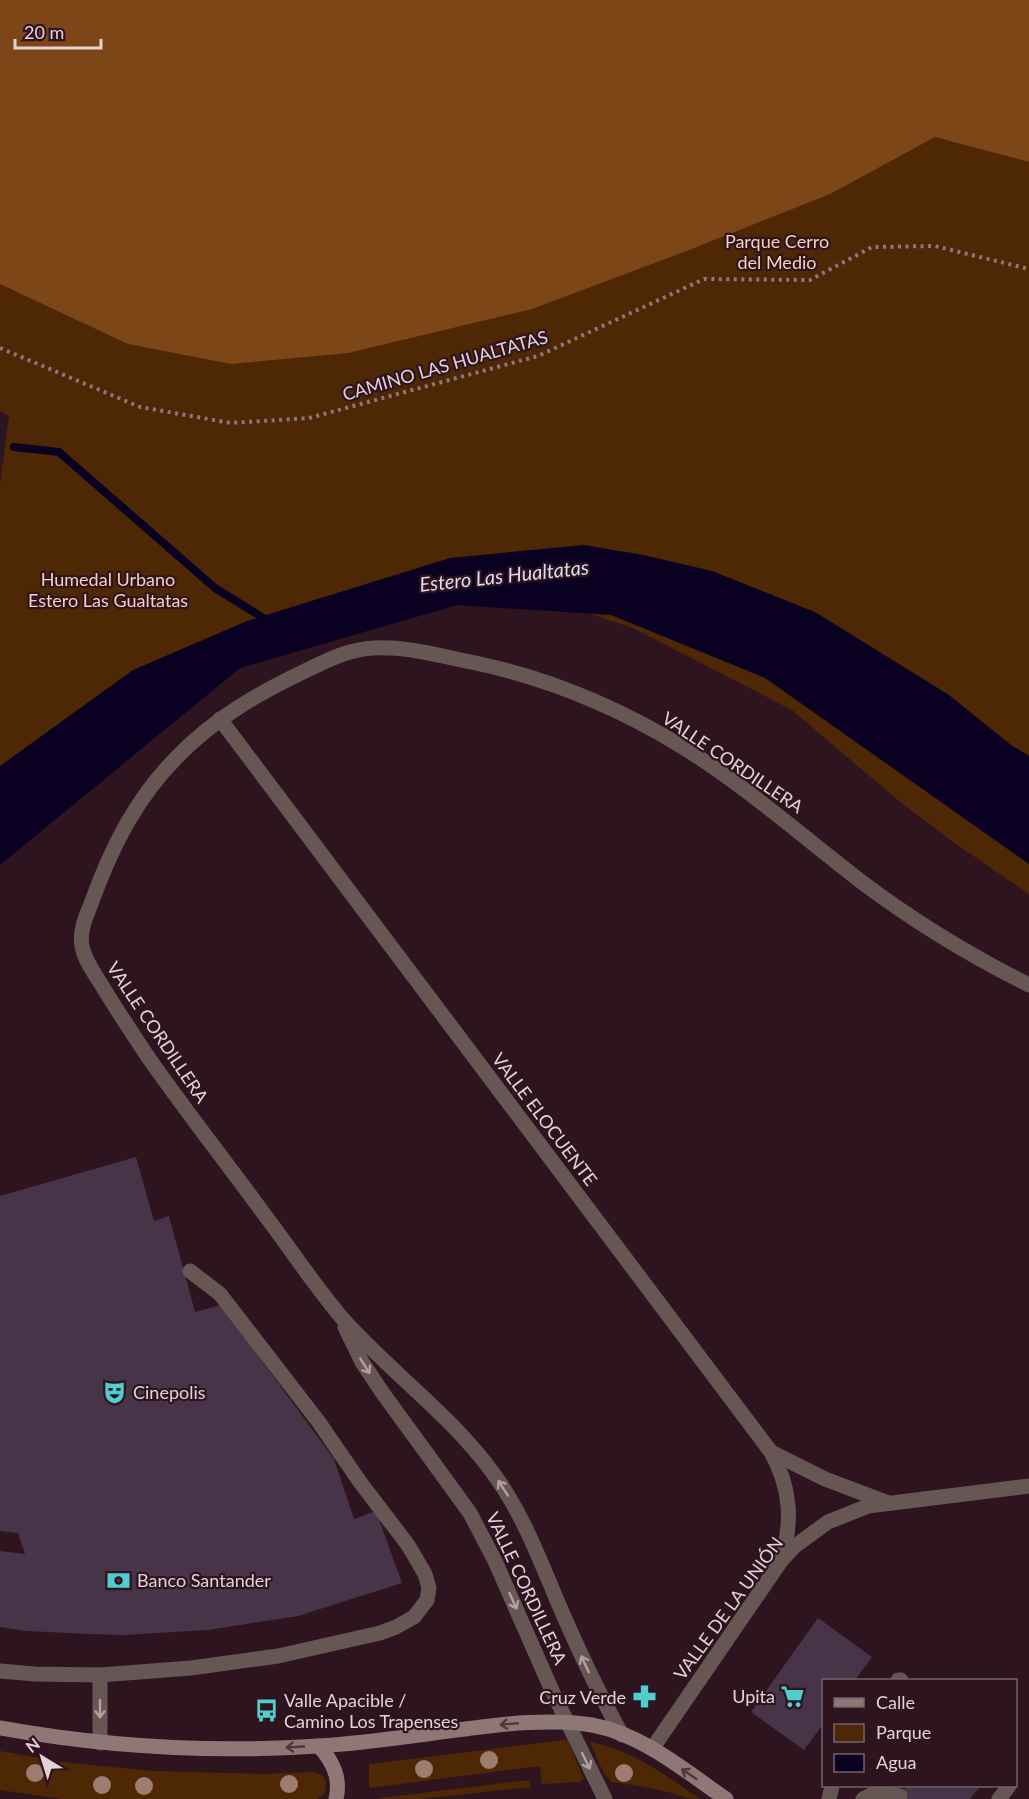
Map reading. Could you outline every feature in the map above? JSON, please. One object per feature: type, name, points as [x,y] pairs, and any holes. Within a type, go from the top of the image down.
[{"type":"main road","points":[[0,1728],[100,1743],[200,1749],[319,1746],[507,1724],[568,1723],[594,1726],[622,1735],[652,1749],[726,1799]]},
{"type":"main road","points":[[319,1746],[333,1766],[338,1790],[336,1799]]},
{"type":"street","name":"VALLE CORDILLERA","points":[[622,1735],[585,1666],[523,1523],[505,1490],[455,1426],[381,1359],[338,1314],[160,1073],[122,1018],[91,967],[82,946],[84,921],[106,861],[129,818],[175,758],[220,719],[269,688],[327,660],[374,648],[398,649],[478,663],[517,674],[589,700],[627,717],[680,746],[761,802],[863,882],[908,914],[954,944],[1029,984]]},
{"type":"street","name":"VALLE ELOCUENTE","points":[[220,719],[771,1452],[782,1473],[789,1507],[789,1526],[781,1561]]},
{"type":"street","points":[[0,1671],[53,1675],[100,1675],[191,1668],[278,1656],[380,1633],[414,1617],[425,1605],[429,1594],[425,1574],[408,1545],[360,1482],[318,1421],[220,1294],[190,1271]]},
{"type":"street","name":"VALLE CORDILLERA","points":[[338,1314],[362,1362],[470,1513],[495,1561],[604,1799]]},
{"type":"street","points":[[771,1452],[825,1479],[889,1503]]},
{"type":"street","name":"VALLE DE LA UNIÓN","points":[[652,1749],[781,1561],[795,1546],[828,1522],[868,1506],[1029,1486]]},
{"type":"street","points":[[100,1675],[100,1743]]},
{"type":"street","points":[[863,1799],[877,1792],[900,1796]]},
{"type":"path","name":"CAMINO LAS HUALTATAS","points":[[0,348],[140,407],[231,423],[309,418],[538,356],[704,279],[810,280],[872,247],[935,246],[1029,269]]},
{"type":"green space","name":"Parque Cerro del Medio","points":[[0,0],[1029,0],[1029,894],[950,840],[894,797],[792,710],[633,628],[566,606],[478,591],[294,607],[0,814],[0,484],[9,416],[0,411]]},
{"type":"green space","points":[[568,1741],[584,1779],[580,1782],[542,1784],[540,1766],[369,1788],[369,1764]]},
{"type":"green space","points":[[590,1742],[635,1757],[700,1799],[611,1782],[603,1772]]},
{"type":"green space","points":[[0,1751],[62,1762],[153,1771],[262,1774],[315,1772],[323,1776],[326,1782],[325,1793],[318,1799],[61,1799],[0,1790]]},
{"type":"green space","points":[[529,1780],[531,1787],[421,1799],[373,1799]]},
{"type":"shaded area","points":[[0,0],[1029,0],[1029,162],[935,137],[830,194],[532,309],[348,353],[231,364],[128,344],[0,284]]},
{"type":"water","name":"Estero Las Hualtatas","points":[[584,545],[643,555],[712,571],[815,612],[949,695],[1011,745],[1029,756],[1029,864],[765,678],[611,615],[457,605],[240,668],[0,865],[0,766],[133,670],[247,621],[450,558]]},
{"type":"building","points":[[136,1157],[154,1221],[169,1216],[195,1312],[221,1305],[334,1459],[354,1519],[376,1511],[402,1583],[298,1616],[208,1630],[123,1635],[27,1631],[0,1627],[0,1551],[25,1554],[18,1533],[0,1531],[0,1196]]},
{"type":"building","name":"Upita","points":[[818,1618],[872,1657],[856,1679],[822,1679],[822,1726],[804,1750],[751,1712]]},
{"type":"building","points":[[906,1787],[979,1787],[970,1799],[897,1799]]},
{"type":"waterway","points":[[14,447],[59,452],[215,588],[270,622]]},
{"type":"place","name":"Cinepolis","points":[[115,1392]]},
{"type":"place","name":"Banco Santander","points":[[119,1580]]},
{"type":"place","name":"Upita","points":[[793,1696]]},
{"type":"place","name":"Cruz Verde","points":[[644,1697]]},
{"type":"place","name":"Valle Apacible / Camino Los Trapenses","points":[[266,1710]]},
{"type":"park label","name":"Humedal Urbano Estero Las Gualtatas","points":[[108,589]]}]
